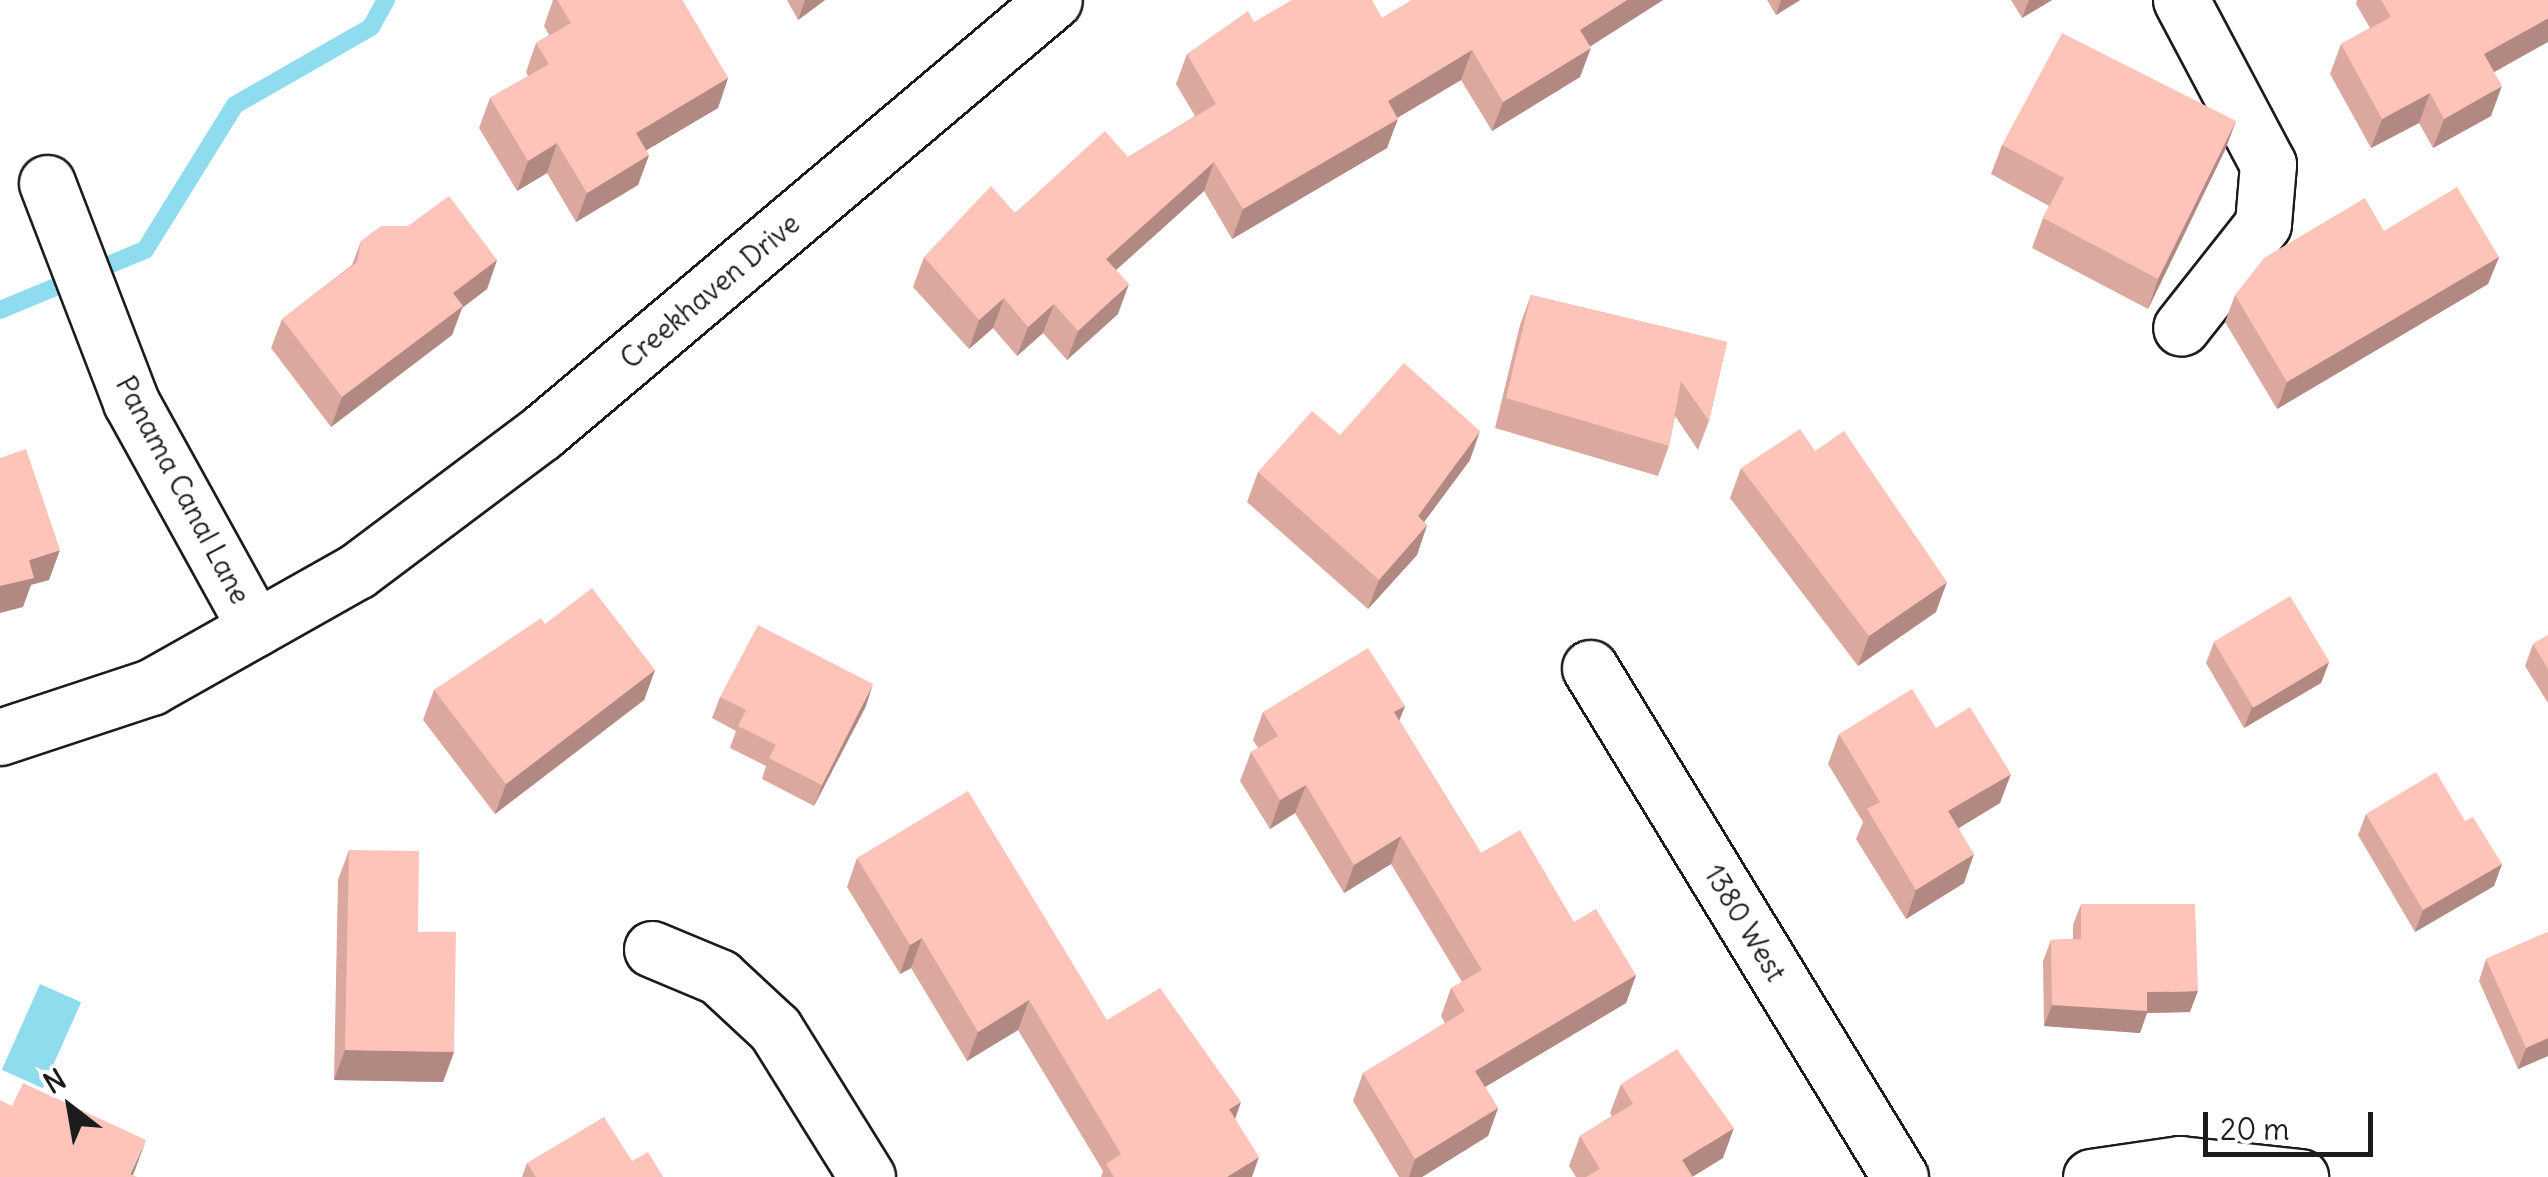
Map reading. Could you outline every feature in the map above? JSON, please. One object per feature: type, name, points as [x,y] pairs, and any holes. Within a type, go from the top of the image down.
[{"type":"street","name":"Creekhaven Drive","points":[[0,737],[151,688],[357,570],[541,434],[1054,0]]},
{"type":"street","points":[[2181,0],[2268,164],[2264,224],[2181,328]]},
{"type":"street","name":"Panama Canal Lane","points":[[47,183],[132,402],[256,628]]},
{"type":"street","name":"1380 West","points":[[1590,668],[1900,1177]]},
{"type":"street","points":[[652,949],[719,977],[775,1029],[867,1177]]},
{"type":"street","points":[[2091,1177],[2180,1164],[2300,1177]]},
{"type":"water","points":[[40,984],[81,1002],[43,1088],[2,1070]]},
{"type":"building","points":[[557,0],[682,0],[728,78],[636,133],[649,155],[587,193],[557,143],[528,161],[490,98],[549,64],[536,43],[571,23]]},
{"type":"building","points":[[1292,0],[1372,0],[1382,18],[1412,0],[1627,0],[1580,30],[1591,48],[1503,102],[1472,50],[1388,101],[1398,119],[1243,209],[1214,162],[1106,259],[1129,284],[1078,331],[1054,304],[1028,327],[1004,298],[979,320],[924,257],[991,186],[1015,213],[1105,131],[1128,157],[1216,104],[1187,54],[1248,11],[1254,22]]},
{"type":"building","points":[[2381,0],[2548,0],[2548,18],[2484,54],[2502,86],[2444,119],[2430,93],[2382,119],[2341,44],[2391,17]]},
{"type":"building","points":[[2062,33],[2236,121],[2158,279],[2043,218],[2064,178],[2002,145]]},
{"type":"building","points":[[2457,187],[2499,257],[2287,382],[2235,295],[2264,258],[2365,198],[2384,231]]},
{"type":"building","points":[[449,196],[497,260],[453,293],[463,306],[342,397],[282,319],[357,262],[361,241],[381,226],[408,226]]},
{"type":"building","points":[[1531,295],[1727,342],[1709,421],[1681,381],[1669,446],[1506,398]]},
{"type":"building","points":[[1404,363],[1480,431],[1418,516],[1427,525],[1379,580],[1258,472],[1312,411],[1340,435]]},
{"type":"building","points":[[1800,429],[1815,451],[1844,431],[1947,582],[1869,636],[1741,468]]},
{"type":"building","points":[[26,449],[60,550],[29,560],[34,578],[0,586],[0,458]]},
{"type":"building","points":[[592,588],[655,670],[506,784],[434,690],[541,618],[545,624]]},
{"type":"building","points":[[2290,596],[2330,662],[2253,708],[2214,642]]},
{"type":"building","points":[[758,625],[873,684],[822,785],[769,758],[776,745],[738,726],[746,710],[720,697]]},
{"type":"building","points":[[2548,635],[2548,669],[2533,644]]},
{"type":"building","points":[[1368,648],[1405,706],[1394,712],[1481,853],[1520,830],[1574,922],[1596,909],[1636,975],[1475,1071],[1498,1108],[1415,1159],[1363,1073],[1465,1011],[1451,988],[1482,970],[1401,836],[1354,865],[1306,785],[1280,800],[1251,752],[1278,736],[1263,712]]},
{"type":"building","points":[[1912,689],[1936,728],[1970,707],[2011,774],[1948,811],[1974,854],[1916,890],[1867,809],[1880,802],[1839,734]]},
{"type":"building","points":[[2436,772],[2465,821],[2473,817],[2502,864],[2423,910],[2366,814]]},
{"type":"building","points":[[968,791],[1107,1020],[1160,988],[1241,1102],[1229,1109],[1259,1157],[1227,1177],[1114,1177],[1106,1164],[1121,1154],[1029,1000],[978,1032],[922,938],[910,945],[857,858]]},
{"type":"building","points":[[349,850],[419,851],[418,932],[456,932],[454,1052],[345,1050]]},
{"type":"building","points":[[2081,904],[2195,904],[2198,991],[2147,992],[2147,1011],[2052,1005],[2051,940],[2081,939]]},
{"type":"building","points":[[2548,932],[2548,1038],[2526,1048],[2486,959]]},
{"type":"building","points":[[1677,1049],[1734,1128],[1682,1160],[1693,1177],[1586,1177],[1600,1169],[1580,1136],[1633,1104],[1621,1084]]},
{"type":"building","points":[[23,1083],[146,1140],[130,1174],[137,1177],[0,1177],[0,1100],[12,1106]]},
{"type":"building","points":[[604,1117],[632,1161],[648,1152],[663,1177],[536,1177],[527,1163]]},
{"type":"waterway","points":[[0,310],[145,250],[235,105],[371,27],[386,0]]}]
